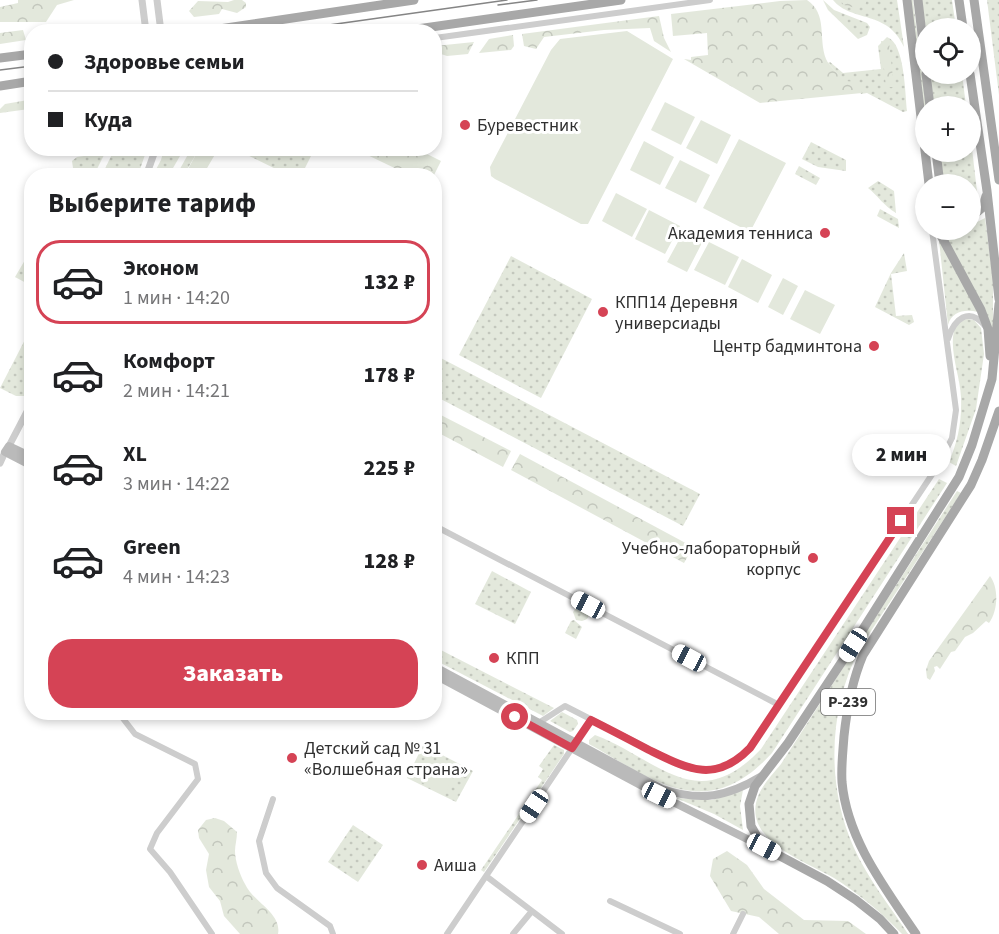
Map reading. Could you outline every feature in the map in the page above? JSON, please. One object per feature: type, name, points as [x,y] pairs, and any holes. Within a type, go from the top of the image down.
[{"type":"main road","points":[[254,24],[414,0]]},
{"type":"main road","points":[[442,25],[621,0]]},
{"type":"main road","points":[[907,0],[928,174]]},
{"type":"main road","points":[[918,0],[920,18]]},
{"type":"main road","points":[[959,0],[962,18]]},
{"type":"main road","points":[[974,0],[999,179]]},
{"type":"main road","points":[[0,58],[24,55]]},
{"type":"main road","points":[[0,86],[24,82]]},
{"type":"main road","points":[[971,84],[987,191],[999,299]]},
{"type":"main road","points":[[981,208],[987,191]]},
{"type":"main road","points":[[944,240],[976,299],[988,329],[992,379]]},
{"type":"main road","name":"Р-239","points":[[764,847],[751,826],[749,814],[751,795],[763,775],[788,743],[959,477],[984,411],[992,379],[999,304]]},
{"type":"main road","name":"Р-239","points":[[916,934],[877,876],[850,820],[842,782],[846,716],[855,672],[871,640],[971,485],[986,452],[999,411]]},
{"type":"main road","points":[[7,449],[24,454]]},
{"type":"main road","points":[[7,449],[24,461]]},
{"type":"main road","points":[[959,477],[971,485]]},
{"type":"main road","points":[[442,672],[540,722],[574,746],[659,795],[827,881],[856,900],[880,919],[894,934]]},
{"type":"main road","points":[[442,679],[574,746],[662,789],[680,795],[728,793],[763,775]]},
{"type":"street","points":[[142,0],[145,24]]},
{"type":"street","points":[[157,0],[160,24]]},
{"type":"street","points":[[442,37],[710,0]]},
{"type":"street","points":[[540,722],[565,706],[682,766],[704,770],[726,767],[740,759],[750,748],[944,456],[952,438],[956,422],[955,393],[933,240]]},
{"type":"street","points":[[947,342],[955,324],[966,316],[973,316],[988,329]]},
{"type":"street","points":[[0,463],[24,417]]},
{"type":"street","points":[[442,529],[779,705]]},
{"type":"street","points":[[124,720],[135,734],[195,764],[198,779],[157,833],[150,849],[170,872],[212,934]]},
{"type":"street","points":[[447,934],[591,720]]},
{"type":"street","points":[[273,799],[259,841],[266,873],[277,888],[330,926],[333,934]]},
{"type":"street","points":[[486,876],[562,934]]},
{"type":"street","points":[[610,901],[680,934]]},
{"type":"street","points":[[513,934],[532,911]]},
{"type":"street","points":[[733,934],[743,914]]},
{"type":"green space","points":[[18,0],[74,0],[57,5],[46,22],[0,22],[0,7],[18,3]]},
{"type":"green space","points":[[242,0],[246,3],[246,7],[237,13],[222,9],[219,14],[194,17],[189,11],[198,1],[228,2]]},
{"type":"green space","points":[[807,0],[818,12],[827,62],[845,81],[858,82],[862,93],[760,103],[684,59],[691,60],[691,57],[708,55],[707,33],[673,36],[671,14]]},
{"type":"green space","points":[[823,0],[834,10],[867,23],[870,27],[867,35],[858,39],[828,10]]},
{"type":"green space","points":[[833,0],[897,0],[904,47],[897,35],[879,21],[850,12]]},
{"type":"green space","points":[[840,0],[866,0],[866,3],[856,8],[844,5]]},
{"type":"green space","points":[[910,0],[913,0],[915,41]]},
{"type":"green space","points":[[920,0],[952,0],[955,18],[924,18]]},
{"type":"green space","points":[[987,0],[999,0],[999,95]]},
{"type":"green space","points":[[659,16],[664,38],[671,52],[654,41],[650,28],[604,30],[544,37],[536,49],[524,46],[522,34]]},
{"type":"green space","points":[[23,30],[24,40],[0,44],[0,33]]},
{"type":"green space","points":[[627,31],[673,59],[588,224],[581,224],[491,176],[490,167],[551,50],[560,39]]},
{"type":"green space","points":[[513,35],[514,46],[511,50],[479,53],[489,39]]},
{"type":"green space","points":[[887,37],[893,41],[901,59],[907,111],[903,112],[867,93],[861,94],[857,82],[845,82],[828,63],[830,62],[843,73],[881,69],[878,46]]},
{"type":"green space","points":[[881,41],[889,42],[894,87],[886,87]]},
{"type":"green space","points":[[474,42],[468,54],[442,54],[442,45]]},
{"type":"green space","points":[[920,84],[923,84],[925,96],[922,96]]},
{"type":"green space","points":[[931,84],[963,84],[965,96],[933,96]]},
{"type":"green space","points":[[24,101],[24,110],[0,113],[0,109],[5,104]]},
{"type":"green space","points":[[665,102],[695,117],[681,145],[651,130]]},
{"type":"green space","points":[[701,120],[731,135],[717,164],[686,148]]},
{"type":"green space","points":[[739,139],[786,163],[750,232],[703,208]]},
{"type":"green space","points":[[644,141],[674,157],[660,185],[630,170]]},
{"type":"green space","points":[[811,142],[846,160],[846,171],[818,167],[802,159]]},
{"type":"green space","points":[[104,156],[98,168],[73,168],[72,161],[77,157]]},
{"type":"green space","points":[[111,156],[145,156],[140,168],[105,168]]},
{"type":"green space","points":[[162,156],[180,156],[173,168],[157,168]]},
{"type":"green space","points":[[187,156],[195,156],[188,168],[180,168]]},
{"type":"green space","points":[[195,156],[214,156],[207,168],[189,168]]},
{"type":"green space","points":[[249,156],[311,156],[305,168],[274,168]]},
{"type":"green space","points":[[370,156],[431,156],[441,161],[438,168],[394,168]]},
{"type":"green space","points":[[680,160],[710,175],[696,203],[665,188]]},
{"type":"green space","points":[[941,162],[974,162],[975,174],[943,174]]},
{"type":"green space","points":[[799,166],[820,178],[816,185],[795,174]]},
{"type":"green space","points":[[878,181],[894,191],[896,213],[868,188]]},
{"type":"green space","points":[[616,193],[647,209],[632,237],[602,221]]},
{"type":"green space","points":[[880,209],[898,219],[899,228],[877,216]]},
{"type":"green space","points":[[649,210],[680,226],[665,254],[635,239]]},
{"type":"green space","points":[[985,218],[993,279],[993,340],[947,240],[981,240],[981,220]]},
{"type":"green space","points":[[685,229],[704,239],[687,272],[667,262]]},
{"type":"green space","points":[[939,240],[978,312],[960,312],[950,320],[948,325]]},
{"type":"green space","points":[[709,242],[739,257],[725,285],[694,270]]},
{"type":"green space","points":[[904,253],[907,271],[891,274],[896,316],[912,315],[914,322],[909,325],[875,307],[891,273]]},
{"type":"green space","points":[[511,256],[592,299],[541,398],[459,355]]},
{"type":"green space","points":[[742,259],[772,275],[758,303],[728,287]]},
{"type":"green space","points":[[24,262],[24,282],[15,277]]},
{"type":"green space","points":[[783,278],[798,286],[783,315],[768,307]]},
{"type":"green space","points":[[805,290],[835,305],[820,334],[790,319]]},
{"type":"green space","points":[[967,319],[974,320],[981,328],[984,354],[976,409],[956,466],[949,462],[959,431],[961,414],[960,388],[953,340],[957,322]]},
{"type":"green space","points":[[24,342],[24,396],[16,396],[0,388]]},
{"type":"green space","points":[[442,359],[700,494],[683,526],[442,400]]},
{"type":"green space","points":[[442,416],[511,451],[503,467],[442,435]]},
{"type":"green space","points":[[520,454],[693,547],[684,563],[511,470]]},
{"type":"green space","points":[[939,479],[947,483],[772,753],[748,775],[726,787],[703,791],[682,789],[637,771],[589,744],[589,740],[595,735],[618,745],[658,768],[697,781],[717,779],[738,769],[761,749]]},
{"type":"green space","points":[[957,491],[961,493],[860,648],[849,672],[837,722],[834,748],[835,774],[845,824],[866,871],[908,934],[902,934],[852,890],[792,856],[766,836],[758,824],[755,810],[763,786],[781,764]]},
{"type":"green space","points":[[492,571],[531,592],[515,624],[475,604]]},
{"type":"green space","points":[[990,576],[996,593],[996,606],[992,618],[989,623],[986,621],[965,637],[940,669],[937,666],[934,667],[935,671],[930,680],[927,678],[926,670],[929,661]]},
{"type":"green space","points":[[577,607],[590,614],[587,619],[576,620],[573,612]]},
{"type":"green space","points":[[574,620],[582,627],[576,639],[565,633],[571,621]]},
{"type":"green space","points":[[442,651],[554,708],[543,716],[442,664]]},
{"type":"green space","points":[[562,712],[577,720],[578,724],[573,731],[570,732],[550,721]]},
{"type":"green space","points":[[423,745],[473,771],[456,802],[407,778]]},
{"type":"green space","points":[[554,745],[564,750],[564,754],[484,872],[481,870],[542,780],[538,777],[543,769],[539,766]]},
{"type":"green space","points":[[428,769],[451,781],[445,794],[421,782]]},
{"type":"green space","points":[[743,790],[740,806],[743,830],[714,814],[676,798],[712,800]]},
{"type":"green space","points":[[215,818],[224,821],[237,832],[235,855],[241,876],[249,890],[276,920],[278,934],[240,934],[224,916],[220,901],[209,887],[206,870],[209,854],[199,838],[198,830],[206,820]]},
{"type":"green space","points":[[353,825],[383,845],[358,882],[328,862]]},
{"type":"green space","points":[[727,851],[747,865],[764,889],[804,920],[848,921],[866,934],[779,934],[759,917],[731,911],[710,876],[713,859]]},
{"type":"tram line","points":[[336,24],[507,0]]},
{"type":"tram line","points":[[498,5],[537,0]]},
{"type":"tram line","points":[[0,70],[24,67]]},
{"type":"place","name":"Буревестник","points":[[465,125]]},
{"type":"place","name":"Академия тенниса","points":[[825,233]]},
{"type":"place","name":"КПП14 Деревня универсиады","points":[[603,312]]},
{"type":"place","name":"Центр бадминтона","points":[[874,346]]},
{"type":"place","name":"Учебно-лабораторный корпус","points":[[813,558]]},
{"type":"place","name":"КПП","points":[[494,658]]},
{"type":"place","name":"Детский сад № 31 «Волшебная страна»","points":[[292,758]]},
{"type":"place","name":"Аиша","points":[[422,865]]},
{"type":"route","points":[[515,717],[572,748],[591,720],[682,766],[704,770],[726,767],[740,759],[750,748],[901,521]]}]
